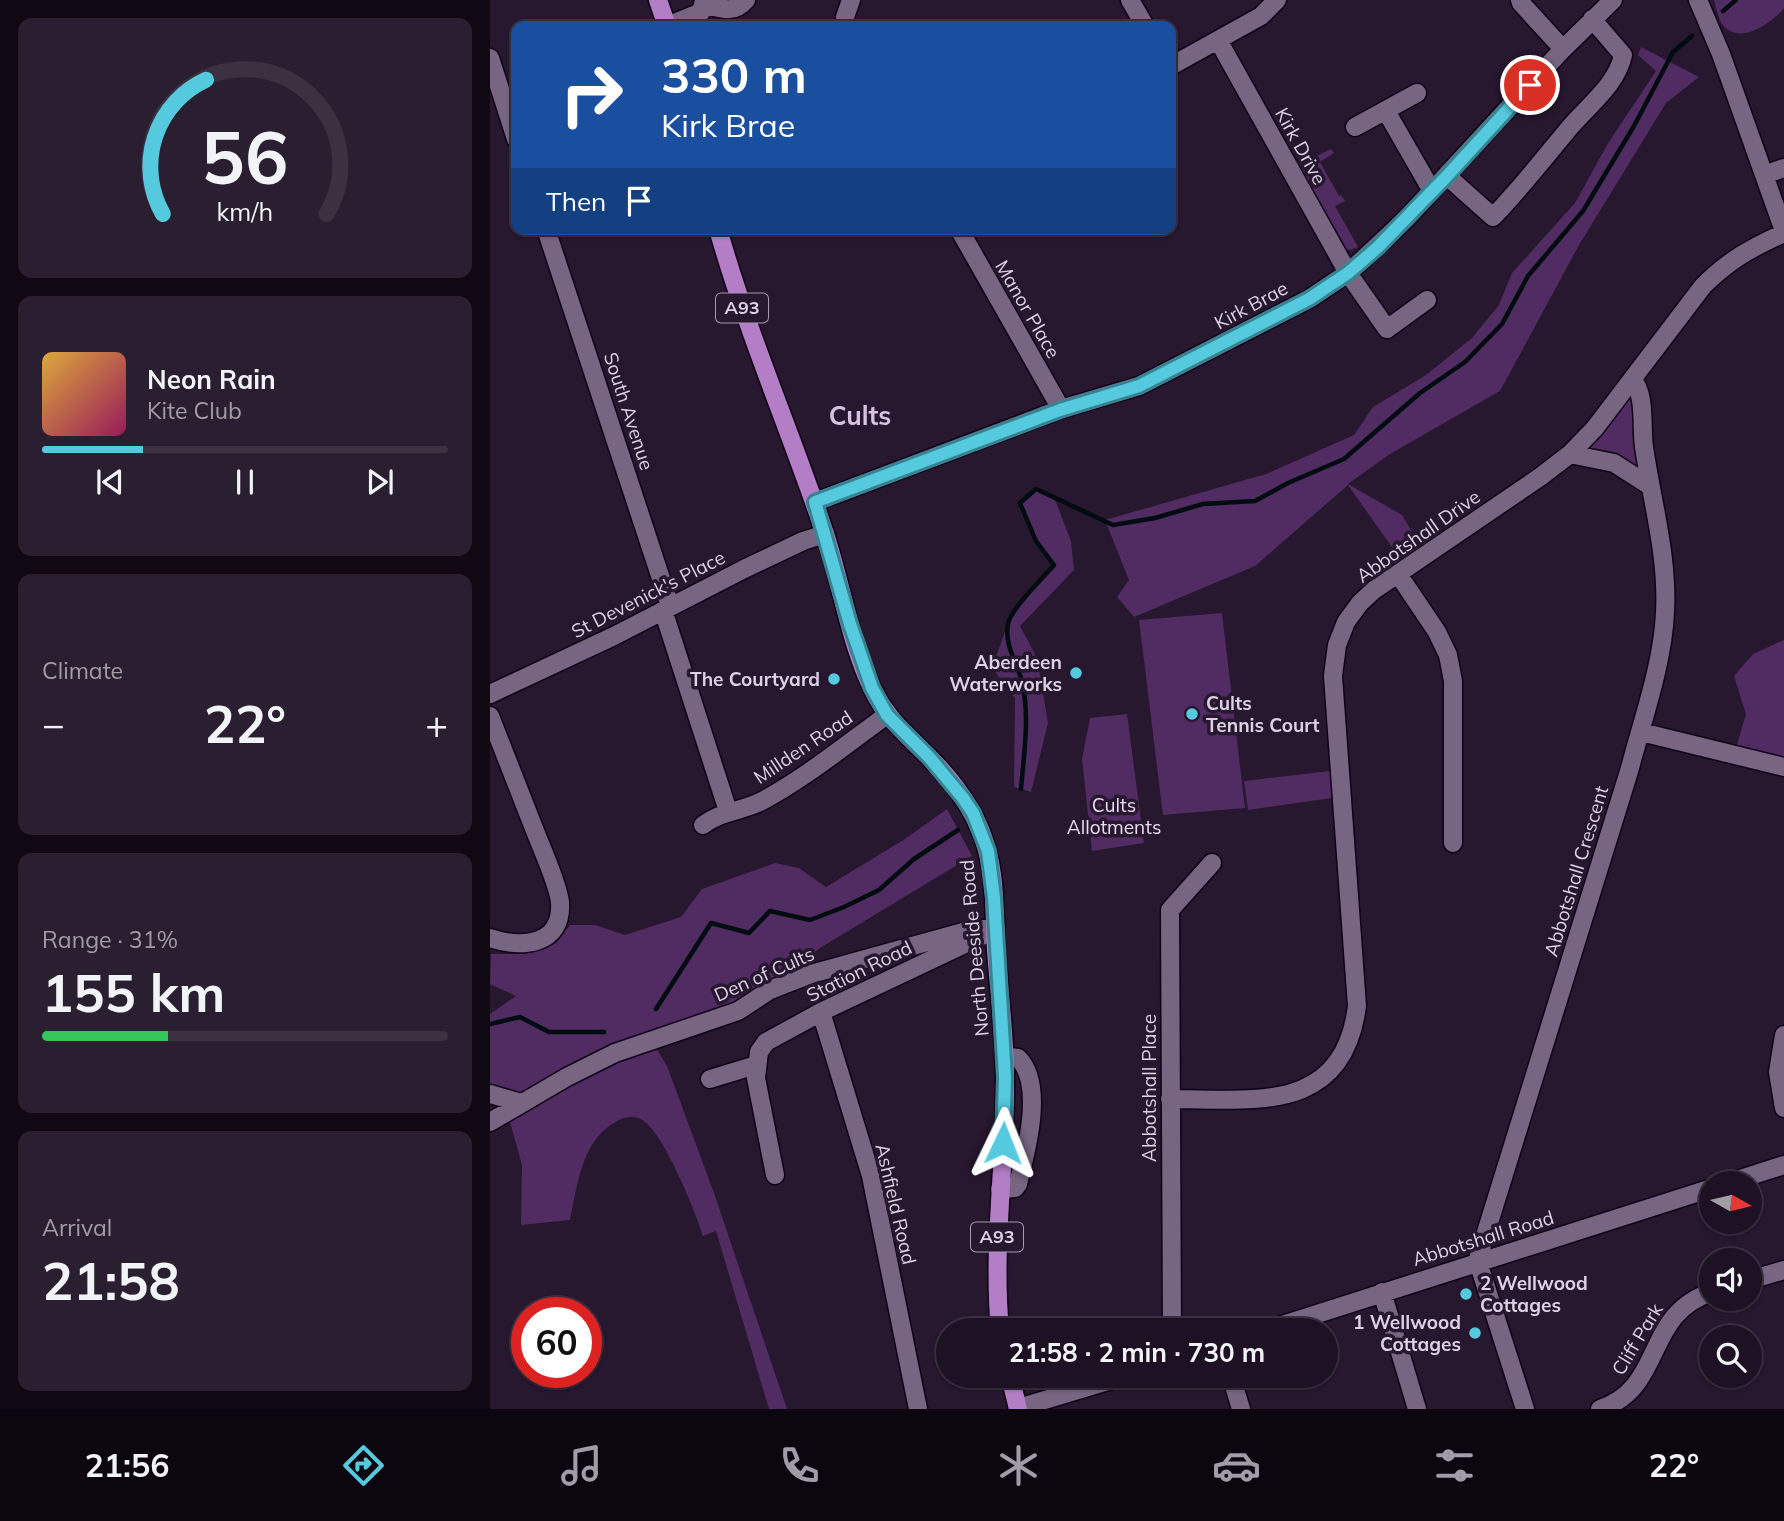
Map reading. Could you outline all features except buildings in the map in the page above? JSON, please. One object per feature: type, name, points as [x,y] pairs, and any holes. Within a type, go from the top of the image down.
[{"type":"main road","points":[[657,0],[665,21]]},
{"type":"main road","name":"North Deeside Road","points":[[720,235],[736,294],[815,502],[850,624],[872,688],[887,715],[943,772],[973,813],[988,851],[994,898],[1005,1094],[996,1290],[999,1318]]},
{"type":"main road","points":[[1013,1388],[1018,1409]]},
{"type":"street","points":[[704,19],[704,4],[730,11],[740,7],[746,0]]},
{"type":"street","points":[[845,21],[851,0]]},
{"type":"street","points":[[1130,0],[1142,21]]},
{"type":"street","points":[[1176,63],[1261,16],[1277,0]]},
{"type":"street","points":[[1520,0],[1563,49]]},
{"type":"street","name":"Kirk Brae","points":[[815,502],[1060,410],[1139,386],[1309,299],[1348,273],[1397,229],[1563,49],[1613,0]]},
{"type":"street","points":[[1698,0],[1721,54],[1784,232]]},
{"type":"street","points":[[1447,176],[1493,217],[1523,186],[1572,125],[1613,80],[1621,63],[1623,55],[1592,19]]},
{"type":"street","name":"Kirk Drive","points":[[1218,40],[1348,273],[1387,329],[1427,300]]},
{"type":"street","points":[[490,58],[511,123]]},
{"type":"street","points":[[1354,127],[1417,93]]},
{"type":"street","points":[[1385,111],[1432,191]]},
{"type":"street","points":[[1764,175],[1784,168]]},
{"type":"street","name":"Abbotshall Drive","points":[[1170,1099],[1280,1097],[1305,1090],[1328,1073],[1345,1051],[1354,1030],[1357,1006],[1333,667],[1337,645],[1346,622],[1374,590],[1570,454],[1595,428],[1633,380],[1703,286],[1745,251],[1784,232]]},
{"type":"street","name":"South Avenue","points":[[548,235],[667,608],[728,811]]},
{"type":"street","name":"Manor Place","points":[[962,235],[1060,410]]},
{"type":"street","name":"Abbotshall Crescent","points":[[1478,1262],[1641,732],[1665,613],[1665,579],[1660,536],[1642,429],[1640,391],[1633,380]]},
{"type":"street","points":[[1570,454],[1614,464],[1650,486]]},
{"type":"street","name":"St Devenick's Place","points":[[490,693],[525,679],[803,541],[825,534]]},
{"type":"street","points":[[1398,574],[1437,632],[1448,655],[1454,681],[1453,843]]},
{"type":"street","name":"Millden Road","points":[[703,825],[713,817],[761,801],[817,766],[887,715]]},
{"type":"street","points":[[490,716],[545,856],[560,902],[558,918],[552,932],[542,939],[530,944],[515,944],[490,938]]},
{"type":"street","points":[[1641,732],[1784,767]]},
{"type":"street","name":"Abbotshall Place","points":[[1171,1318],[1170,910],[1212,863]]},
{"type":"street","name":"Den of Cults","points":[[490,1122],[615,1054],[738,1011],[770,990],[811,974],[974,929],[995,929]]},
{"type":"street","name":"Station Road","points":[[756,1065],[765,1042],[821,1012],[995,929]]},
{"type":"street","name":"Ashfield Road","points":[[821,1012],[872,1176],[918,1409]]},
{"type":"street","points":[[1784,1035],[1778,1072],[1784,1108]]},
{"type":"street","name":"North Deeside Road","points":[[1000,1189],[1015,1188],[1018,1184],[1031,1120],[1031,1100],[1025,1068],[1018,1058],[1004,1056]]},
{"type":"street","points":[[710,1079],[756,1065],[755,1078],[775,1175]]},
{"type":"street","points":[[490,1094],[521,1103]]},
{"type":"street","points":[[1762,1172],[1784,1165]]},
{"type":"street","name":"Abbotshall Road","points":[[1303,1318],[1699,1192]]},
{"type":"street","points":[[1478,1262],[1525,1409]]},
{"type":"street","points":[[1762,1276],[1784,1270]]},
{"type":"street","points":[[1382,1292],[1417,1409]]},
{"type":"street","name":"Cliff Park","points":[[1600,1409],[1627,1395],[1644,1375],[1657,1342],[1677,1311],[1699,1297]]},
{"type":"street","points":[[1018,1409],[1086,1388]]},
{"type":"street","points":[[1235,1388],[1241,1409]]},
{"type":"green space","points":[[1714,0],[1784,0],[1784,8],[1771,21],[1753,31],[1735,33],[1727,30],[1721,22]]},
{"type":"green space","points":[[1641,47],[1699,77],[1666,103],[1579,245],[1500,391],[1390,454],[1348,484],[1402,515],[1421,547],[1401,560],[1348,485],[1255,566],[1134,617],[1117,597],[1129,580],[1105,520],[1266,474],[1354,435],[1373,407],[1426,375],[1472,338],[1499,305],[1512,273],[1575,203],[1607,145],[1656,71],[1638,55]]},
{"type":"green space","points":[[1331,149],[1334,153],[1320,162],[1339,196],[1345,201],[1335,206],[1358,247],[1350,250],[1345,248],[1299,165]]},
{"type":"green space","points":[[1626,399],[1632,399],[1636,403],[1641,464],[1637,467],[1590,449],[1590,443]]},
{"type":"green space","points":[[1036,489],[1054,497],[1071,541],[1074,570],[1020,626],[1037,658],[1048,723],[1031,792],[1014,787],[1015,698],[992,668],[1008,623],[1023,600],[1053,565],[1036,541],[1020,503]]},
{"type":"green space","name":"Cults Tennis Court","points":[[1222,613],[1245,808],[1163,815],[1139,620]]},
{"type":"green space","points":[[1784,640],[1784,767],[1734,755],[1746,714],[1734,676],[1753,654]]},
{"type":"green space","name":"Cults Allotments","points":[[1127,714],[1144,843],[1092,851],[1082,759],[1090,718]]},
{"type":"green space","points":[[1330,771],[1332,798],[1248,810],[1244,781]]},
{"type":"green space","points":[[947,809],[972,856],[820,948],[784,977],[733,1007],[648,1035],[667,1066],[714,1193],[787,1409],[769,1409],[716,1231],[703,1236],[670,1158],[653,1130],[643,1120],[633,1117],[621,1119],[598,1137],[579,1176],[570,1220],[521,1225],[522,1165],[505,1104],[490,1088],[490,1014],[516,996],[490,984],[491,954],[525,954],[556,943],[570,925],[595,925],[625,935],[681,917],[702,889],[775,863],[799,868],[826,887],[905,839]]},
{"type":"waterway","points":[[1723,11],[1736,0]]},
{"type":"waterway","points":[[1021,789],[1026,708],[1022,681],[1008,639],[1008,624],[1021,603],[1054,565],[1036,541],[1020,503],[1036,489],[1113,525],[1155,518],[1203,504],[1255,501],[1288,483],[1344,459],[1420,393],[1465,362],[1502,324],[1528,276],[1583,211],[1634,126],[1673,52],[1692,36]]},
{"type":"waterway","points":[[656,1009],[711,923],[749,933],[770,911],[810,920],[879,890],[914,859],[958,830]]},
{"type":"waterway","points":[[490,1024],[520,1017],[549,1032],[604,1032]]},
{"type":"place","name":"Aberdeen Waterworks","points":[[1076,673]]},
{"type":"place","name":"The Courtyard","points":[[834,679]]},
{"type":"place","name":"Cults Tennis Court","points":[[1192,714]]},
{"type":"place","name":"2 Wellwood Cottages","points":[[1466,1294]]},
{"type":"place","name":"1 Wellwood Cottages","points":[[1475,1333]]},
{"type":"district","name":"Cults","points":[[860,416]]},
{"type":"route","points":[[1003,1143],[1005,1077],[994,898],[988,851],[973,813],[963,798],[929,757],[887,715],[872,688],[850,624],[815,502],[1060,410],[1139,386],[1309,299],[1348,273],[1378,247],[1530,85]]}]
